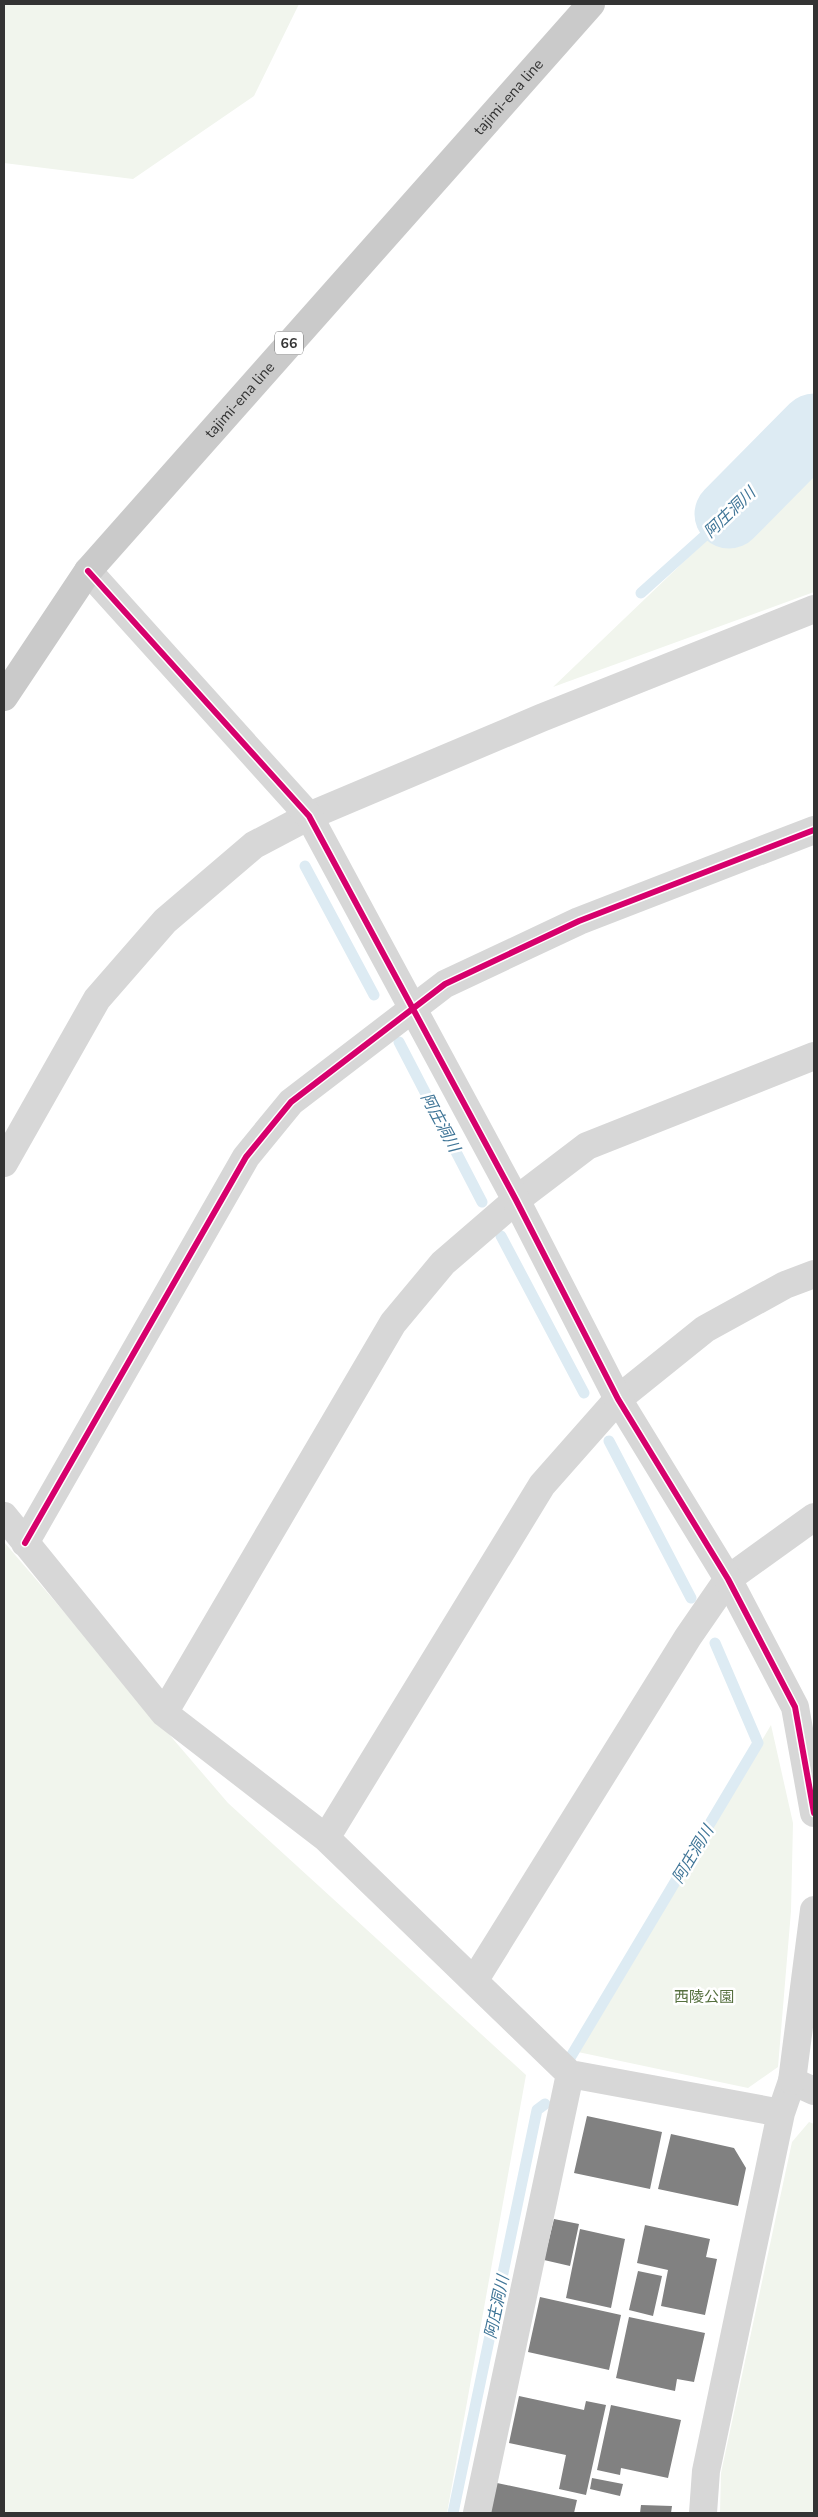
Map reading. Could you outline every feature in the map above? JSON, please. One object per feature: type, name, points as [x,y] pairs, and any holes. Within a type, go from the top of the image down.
[{"type":"main road","name":"tajimi-ena line","points":[[4,697],[88,571],[591,4]]},
{"type":"street","points":[[88,571],[309,816],[516,1200],[618,1399],[728,1579],[795,1707],[814,1812]]},
{"type":"street","points":[[4,1163],[97,999],[164,921],[254,845],[309,816],[541,718],[814,609]]},
{"type":"street","points":[[25,1543],[246,1157],[291,1102],[445,984],[579,921],[814,830]]},
{"type":"street","points":[[164,1713],[393,1323],[443,1263],[516,1200],[587,1146],[814,1056]]},
{"type":"street","points":[[326,1838],[542,1485],[618,1399],[705,1329],[785,1285],[814,1274]]},
{"type":"street","points":[[4,1516],[164,1713],[326,1838],[570,2074],[780,2113]]},
{"type":"street","points":[[474,1981],[688,1637],[728,1579],[814,1517]]},
{"type":"street","points":[[703,2513],[706,2471],[780,2113],[803,2086],[814,1910]]},
{"type":"street","points":[[477,2513],[570,2074]]},
{"type":"green space","points":[[4,4],[299,4],[254,96],[133,179],[4,163]]},
{"type":"green space","points":[[814,437],[814,592],[553,687]]},
{"type":"green space","points":[[4,1542],[228,1803],[526,2075],[447,2513],[4,2513]]},
{"type":"green space","name":"西陵公園","points":[[771,1725],[793,1823],[791,1911],[778,2067],[748,2088],[578,2052]]},
{"type":"green space","points":[[809,2122],[814,2124],[814,2513],[720,2513],[721,2473],[792,2142]]},
{"type":"building","points":[[587,2116],[662,2132],[650,2189],[574,2173]]},
{"type":"building","points":[[671,2134],[734,2148],[746,2168],[738,2206],[658,2189]]},
{"type":"building","points":[[554,2219],[579,2224],[570,2266],[544,2260]]},
{"type":"building","points":[[645,2225],[710,2239],[706,2257],[717,2259],[705,2315],[661,2306],[668,2270],[637,2263]]},
{"type":"building","points":[[580,2229],[625,2239],[611,2308],[566,2298]]},
{"type":"building","points":[[638,2271],[662,2276],[653,2316],[629,2310]]},
{"type":"building","points":[[540,2297],[621,2315],[609,2370],[528,2352]]},
{"type":"building","points":[[629,2317],[705,2333],[694,2382],[677,2379],[675,2391],[616,2378]]},
{"type":"building","points":[[519,2396],[584,2410],[586,2401],[606,2405],[586,2495],[559,2489],[566,2455],[509,2443]]},
{"type":"building","points":[[611,2405],[681,2420],[668,2478],[621,2468],[620,2475],[597,2470]]},
{"type":"building","points":[[592,2478],[623,2484],[620,2496],[590,2489]]},
{"type":"building","points":[[497,2483],[577,2500],[574,2513],[490,2513]]},
{"type":"building","points":[[641,2505],[672,2506],[671,2513],[640,2513]]},
{"type":"waterway","name":"阿庄洞川","points":[[729,514],[814,428]]},
{"type":"waterway","name":"阿庄洞川","points":[[641,593],[729,514]]},
{"type":"waterway","name":"阿庄洞川","points":[[305,866],[374,995]]},
{"type":"waterway","name":"阿庄洞川","points":[[399,1042],[482,1202]]},
{"type":"waterway","name":"阿庄洞川","points":[[501,1236],[584,1393]]},
{"type":"waterway","name":"阿庄洞川","points":[[609,1441],[691,1598]]},
{"type":"waterway","name":"阿庄洞川","points":[[570,2058],[758,1743],[715,1643]]},
{"type":"waterway","name":"阿庄洞川","points":[[453,2513],[537,2110],[545,2104]]},
{"type":"cycle path","points":[[88,571],[309,816],[516,1200],[618,1399],[728,1579],[795,1707],[814,1813]]},
{"type":"cycle path","points":[[25,1543],[246,1157],[291,1102],[445,984],[579,921],[814,830]]}]
